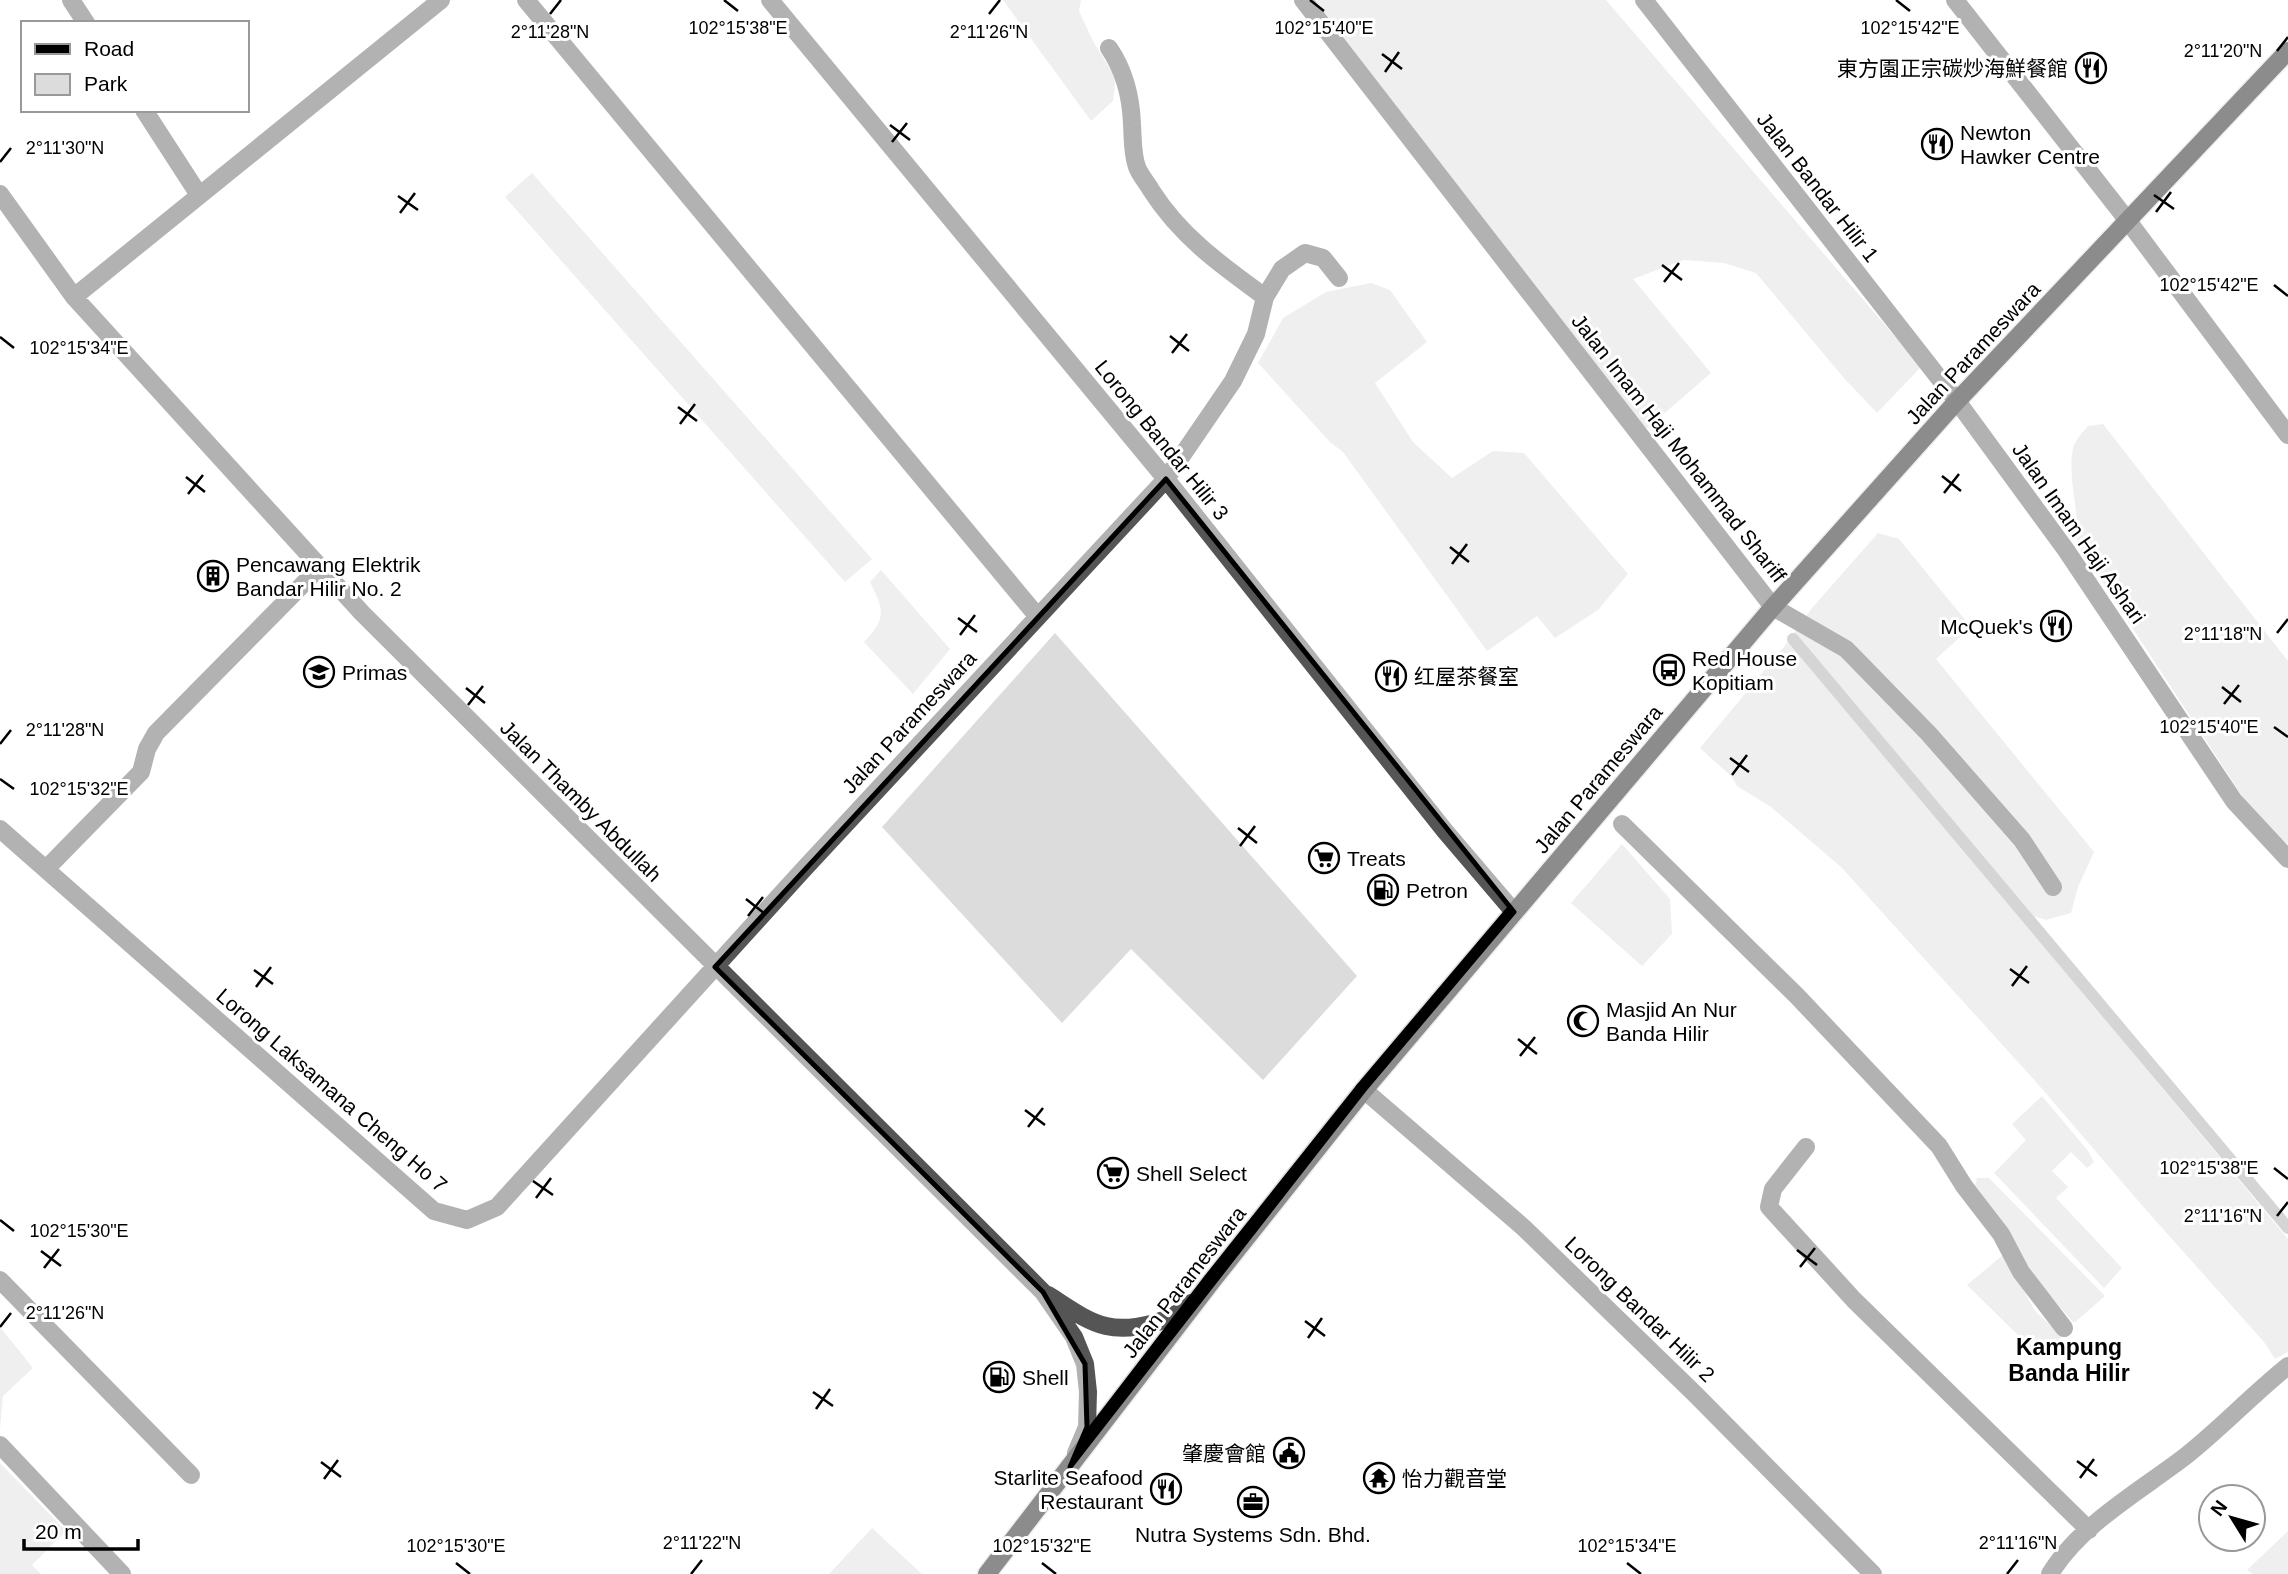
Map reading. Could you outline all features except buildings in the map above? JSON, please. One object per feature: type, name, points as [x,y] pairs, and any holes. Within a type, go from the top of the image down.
[{"type":"main road","name":"Jalan Parameswara","points":[[987,1574],[1212,1281],[1364,1090],[1773,607],[1957,401],[2288,51]]},
{"type":"street","points":[[71,0],[85,21]]},
{"type":"street","points":[[74,297],[441,0]]},
{"type":"street","points":[[526,0],[1038,617]]},
{"type":"street","name":"Lorong Bandar Hilir 3","points":[[770,0],[1166,478],[1445,831],[1514,912]]},
{"type":"street","name":"Jalan Imam Haji Mohammad Shariff","points":[[1303,0],[1773,607],[1846,649],[1929,734],[2022,839],[2053,887]]},
{"type":"street","name":"Jalan Bandar Hilir 1","points":[[1644,0],[1957,401]]},
{"type":"street","points":[[1955,0],[2128,221],[2288,435]]},
{"type":"street","points":[[1109,48],[1119,63],[1127,86],[1137,169],[1163,209],[1186,236],[1265,298]]},
{"type":"street","points":[[145,112],[200,195]]},
{"type":"street","name":"Jalan Thamby Abdullah","points":[[0,194],[74,297],[319,568],[1042,1292],[1074,1337],[1085,1364],[1088,1392],[1087,1427],[1070,1466]]},
{"type":"street","name":"Jalan Parameswara","points":[[715,967],[1166,478],[1233,381],[1256,334],[1265,298],[1282,269],[1305,253],[1323,258],[1339,278]]},
{"type":"street","name":"Jalan Imam Haji Ashari","points":[[1957,401],[2066,550],[2234,801],[2288,859]]},
{"type":"street","points":[[46,869],[141,772],[147,749],[156,733],[319,568]]},
{"type":"street","points":[[1622,824],[1797,996],[1939,1146],[1964,1186],[2001,1234],[2021,1272],[2064,1328]]},
{"type":"street","name":"Lorong Laksamana Cheng Ho 7","points":[[0,829],[434,1211],[467,1220],[497,1207],[715,967]]},
{"type":"street","name":"Lorong Bandar Hilir 2","points":[[1364,1090],[1524,1228],[1696,1394],[1873,1574]]},
{"type":"street","points":[[1806,1147],[1773,1189],[1769,1207],[1854,1300],[2090,1530]]},
{"type":"street","points":[[0,1280],[191,1475]]},
{"type":"street","name":"Jalan Thamby Abdullah","points":[[1042,1292],[1083,1317],[1107,1327],[1145,1326],[1182,1313],[1212,1281]]},
{"type":"street","points":[[2050,1574],[2062,1554],[2131,1494],[2188,1454],[2288,1366]]},
{"type":"street","points":[[0,1445],[122,1574]]},
{"type":"highlighted area","points":[[1166,479],[1514,912],[1364,1090],[1070,1467],[1087,1427],[1085,1364],[1043,1292],[715,967]]},
{"type":"green space","points":[[1003,0],[1081,0],[1079,11],[1094,43],[1116,78],[1113,101],[1091,121]]},
{"type":"green space","points":[[1311,0],[1606,0],[1921,367],[1877,413],[1843,377],[1756,273],[1724,263],[1684,260],[1633,279],[1711,373],[1645,430]]},
{"type":"green space","points":[[532,173],[872,559],[845,582],[505,197]]},
{"type":"green space","points":[[1371,283],[1390,290],[1427,342],[1375,383],[1413,442],[1452,478],[1493,451],[1524,453],[1628,574],[1598,610],[1555,638],[1537,616],[1487,651],[1343,452],[1330,442],[1258,363],[1283,318],[1326,292]]},
{"type":"green space","points":[[2103,424],[2288,661],[2288,844],[2246,802],[2077,543],[2073,449],[2088,426]]},
{"type":"green space","points":[[1878,533],[1899,539],[1971,627],[1936,659],[2094,852],[2078,887],[2071,913],[2046,920],[2014,910],[2288,1239],[2288,1352],[2275,1359],[2264,1342],[2037,1083],[1841,867],[1771,807],[1737,786],[1732,777],[1700,748],[1783,648],[1812,608]]},
{"type":"green space","points":[[881,570],[950,649],[913,694],[864,642],[880,620],[880,607],[870,582]]},
{"type":"green space","points":[[1055,633],[1357,976],[1263,1080],[1131,949],[1062,1023],[882,827]]},
{"type":"green space","points":[[1622,844],[1670,899],[1672,934],[1642,966],[1571,903]]},
{"type":"green space","points":[[2042,1096],[2094,1162],[2087,1168],[2071,1152],[2052,1171],[2068,1187],[2056,1198],[2122,1268],[2104,1288],[1994,1173],[2026,1140],[2012,1124]]},
{"type":"green space","points":[[1977,1178],[1989,1178],[2105,1296],[2074,1323],[2033,1277],[2007,1227],[1975,1185]]},
{"type":"green space","points":[[2004,1254],[2035,1311],[2062,1336],[2041,1358],[1967,1285]]},
{"type":"green space","points":[[0,1327],[33,1368],[3,1396],[0,1429]]},
{"type":"green space","points":[[0,1463],[66,1531],[32,1565],[41,1574],[0,1574]]},
{"type":"green space","points":[[872,1528],[922,1574],[829,1574]]},
{"type":"green space","points":[[2288,1531],[2288,1574],[2253,1574],[2247,1570]]},
{"type":"waterway","points":[[1793,639],[2288,1228]]},
{"type":"place","name":"東方園正宗碳炒海鮮餐館","points":[[2091,68]]},
{"type":"place","name":"Newton Hawker Centre","points":[[1937,144]]},
{"type":"place","name":"Pencawang Elektrik Bandar Hilir No. 2","points":[[213,576]]},
{"type":"place","name":"McQuek's","points":[[2056,626]]},
{"type":"place","name":"Red House Kopitiam","points":[[1669,670]]},
{"type":"place","name":"Primas","points":[[319,672]]},
{"type":"place","name":"红屋茶餐室","points":[[1391,676]]},
{"type":"place","name":"Treats","points":[[1324,858]]},
{"type":"place","name":"Petron","points":[[1383,890]]},
{"type":"place","name":"Masjid An Nur Banda Hilir","points":[[1583,1021]]},
{"type":"place","name":"Shell Select","points":[[1113,1173]]},
{"type":"place","name":"Shell","points":[[999,1377]]},
{"type":"place","name":"肇慶會館","points":[[1289,1453]]},
{"type":"place","name":"怡力觀音堂","points":[[1379,1478]]},
{"type":"place","name":"Starlite Seafood Restaurant","points":[[1166,1489]]},
{"type":"place","name":"Nutra Systems Sdn. Bhd.","points":[[1253,1502]]},
{"type":"district","name":"Kampung Banda Hilir","points":[[2069,1360]]}]
